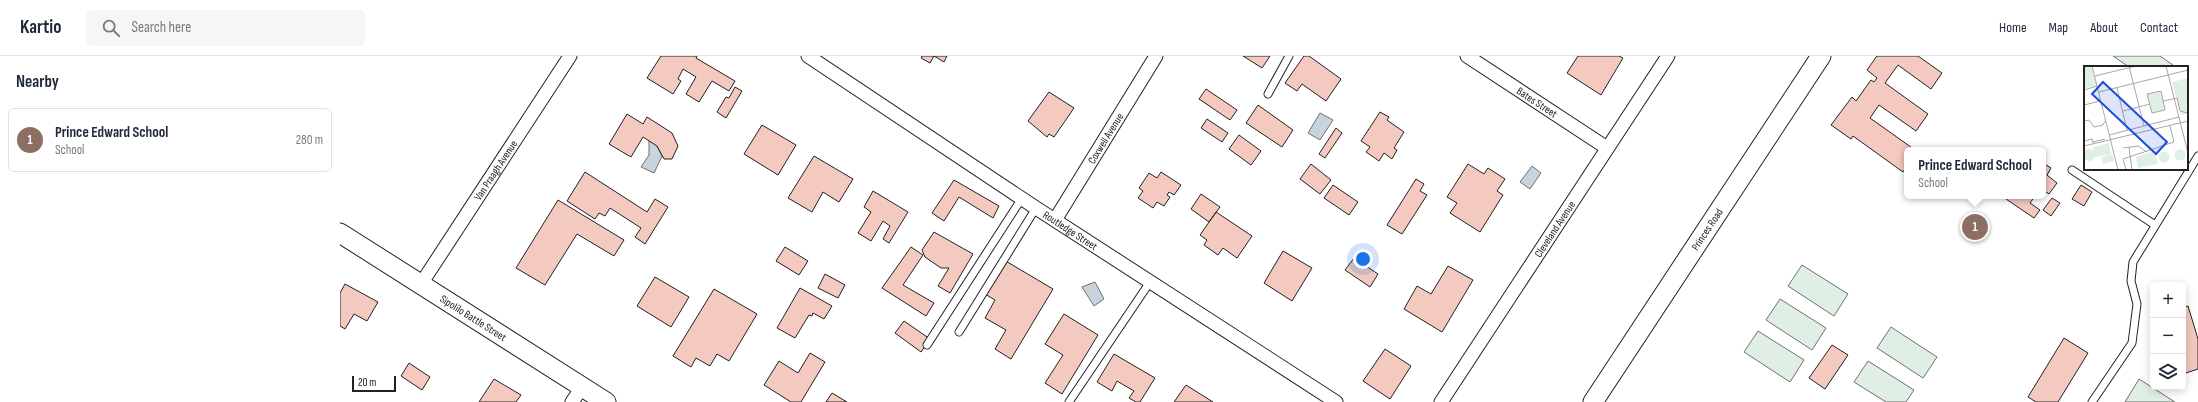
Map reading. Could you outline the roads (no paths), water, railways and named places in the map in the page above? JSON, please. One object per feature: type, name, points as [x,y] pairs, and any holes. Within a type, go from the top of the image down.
[{"type":"main road","name":"Princes Road","points":[[1593,402],[1822,56]]},
{"type":"main road","name":"Sipolilo Battle Street","points":[[340,233],[606,402]]},
{"type":"street","name":"Van Praagh Avenue","points":[[421,284],[570,56]]},
{"type":"street","name":"Routledge Street","points":[[808,56],[1036,208],[1336,402]]},
{"type":"street","name":"Coxwell Avenue","points":[[1055,220],[1156,56]]},
{"type":"street","name":"Bates Street","points":[[1467,56],[1607,148]]},
{"type":"street","name":"Cleveland Avenue","points":[[1442,402],[1668,56]]},
{"type":"street","points":[[572,402],[583,386]]},
{"type":"lane","points":[[1268,94],[1289,56]]},
{"type":"lane","points":[[2092,402],[2132,343],[2137,304],[2130,281],[2133,262],[2198,156]]},
{"type":"lane","points":[[2072,170],[2155,226]]},
{"type":"lane","points":[[927,345],[1022,198]]},
{"type":"lane","points":[[959,332],[1036,208]]},
{"type":"lane","points":[[1069,402],[1150,282]]},
{"type":"place","name":"Prince Edward School","points":[[1975,227]]}]
